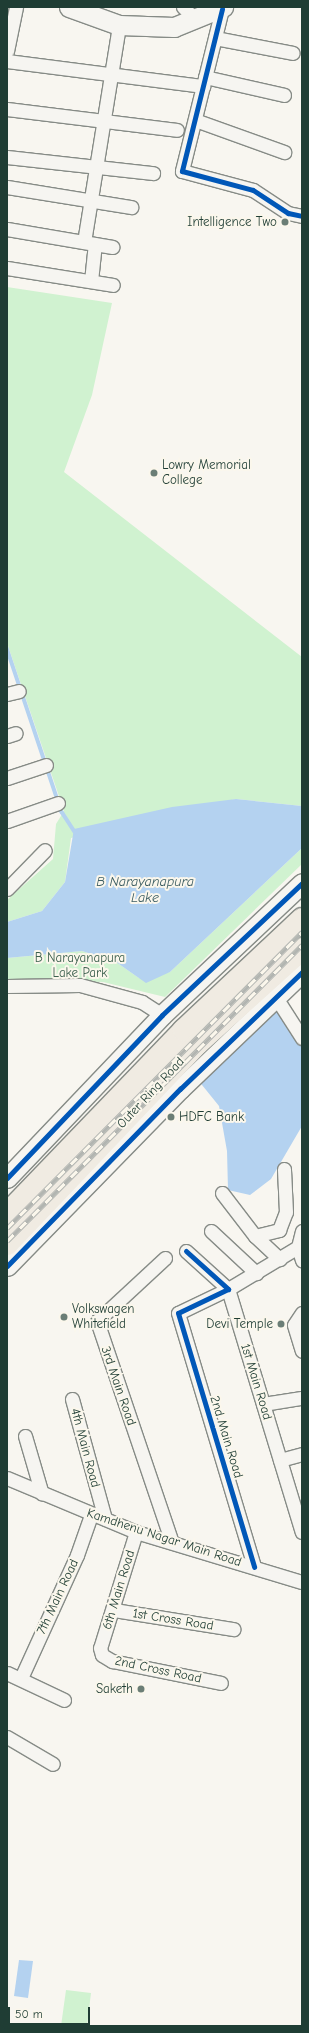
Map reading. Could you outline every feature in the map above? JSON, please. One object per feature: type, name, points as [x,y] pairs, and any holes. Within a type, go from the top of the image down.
[{"type":"highway","name":"Outer Ring Road","points":[[7,1214],[184,1030],[302,919]]},
{"type":"highway","name":"Outer Ring Road","points":[[7,1244],[197,1044],[302,949]]},
{"type":"street","points":[[69,7],[119,25],[174,27],[189,13],[222,8],[182,171],[253,190],[288,213],[302,216]]},
{"type":"street","points":[[7,51],[12,13]]},
{"type":"street","points":[[91,281],[91,200],[119,25]]},
{"type":"street","points":[[215,38],[293,53]]},
{"type":"street","points":[[7,61],[204,82],[284,95]]},
{"type":"street","points":[[7,109],[177,130]]},
{"type":"street","points":[[195,120],[284,152]]},
{"type":"street","points":[[7,157],[153,172]]},
{"type":"street","points":[[7,186],[131,207]]},
{"type":"street","points":[[7,229],[112,246]]},
{"type":"street","points":[[7,268],[113,285]]},
{"type":"street","points":[[7,778],[46,765]]},
{"type":"street","points":[[7,821],[58,804]]},
{"type":"street","points":[[7,888],[45,850]]},
{"type":"street","points":[[7,1178],[162,1015],[302,883]]},
{"type":"street","points":[[7,1266],[275,996],[302,972]]},
{"type":"street","points":[[7,986],[80,985],[142,1002],[162,1015]]},
{"type":"street","points":[[275,996],[302,1038]]},
{"type":"street","points":[[255,1236],[279,1230],[286,1212],[284,1169]]},
{"type":"street","points":[[222,1193],[255,1236],[280,1260]]},
{"type":"street","points":[[302,1231],[298,1247],[302,1260]]},
{"type":"street","points":[[212,1232],[256,1273]]},
{"type":"street","points":[[186,1251],[228,1289],[280,1260],[298,1247]]},
{"type":"street","name":"3rd Main Road","points":[[165,1258],[96,1321],[171,1540]]},
{"type":"street","name":"2nd Main Road","points":[[228,1289],[178,1313],[254,1567]]},
{"type":"street","name":"1st Main Road","points":[[228,1289],[280,1460],[300,1516],[302,1532]]},
{"type":"street","points":[[302,1312],[294,1325],[302,1351]]},
{"type":"street","points":[[263,1404],[302,1398]]},
{"type":"street","name":"4th Main Road","points":[[72,1399],[105,1519]]},
{"type":"street","points":[[25,1436],[42,1494]]},
{"type":"street","points":[[280,1460],[302,1454]]},
{"type":"street","name":"Kamdhenu Nagar Main Road","points":[[7,1478],[91,1515],[105,1519],[136,1532],[171,1540],[302,1582]]},
{"type":"street","name":"7th Main Road","points":[[21,1678],[77,1555],[91,1515]]},
{"type":"street","name":"6th Main Road","points":[[100,1648],[114,1610],[136,1532]]},
{"type":"street","name":"1st Cross Road","points":[[114,1610],[233,1629]]},
{"type":"street","name":"2nd Cross Road","points":[[100,1648],[102,1655],[112,1662],[221,1683]]},
{"type":"street","points":[[7,1673],[21,1678],[64,1700]]},
{"type":"street","points":[[7,1737],[53,1764]]},
{"type":"green space","points":[[7,287],[112,303],[92,395],[64,472],[302,657],[302,806],[236,799],[71,838],[65,882],[42,911],[7,922],[7,900],[53,859],[56,824],[64,811],[7,643]]},
{"type":"green space","name":"B Narayanapura Lake Park","points":[[302,848],[302,864],[165,997],[103,982],[7,980],[7,958],[82,951],[116,962],[139,978],[170,972]]},
{"type":"green space","points":[[66,1990],[91,1993],[87,2026],[61,2026]]},
{"type":"water","name":"B Narayanapura Lake","points":[[236,799],[302,806],[302,848],[170,972],[146,983],[116,962],[82,951],[7,958],[7,922],[42,911],[65,882],[74,829],[172,807]]},
{"type":"water","points":[[273,1006],[302,1045],[302,1126],[271,1179],[250,1195],[228,1190],[227,1151],[219,1106],[198,1080]]},
{"type":"water","points":[[19,1960],[33,1961],[28,1998],[14,1996]]},
{"type":"waterway","points":[[7,648],[62,812],[75,832]]},
{"type":"railway","points":[[7,1228],[302,932]]},
{"type":"railway","points":[[7,1241],[302,945]]},
{"type":"cycle path","points":[[222,9],[182,171],[253,190],[288,213],[302,216]]},
{"type":"cycle path","points":[[7,1178],[162,1015],[302,883]]},
{"type":"cycle path","points":[[7,1266],[180,1089],[302,972]]},
{"type":"cycle path","points":[[186,1251],[228,1289],[178,1313],[254,1567]]},
{"type":"place","name":"Intelligence Two","points":[[285,222]]},
{"type":"place","name":"Lowry Memorial College","points":[[154,473]]},
{"type":"place","name":"HDFC Bank","points":[[171,1117]]},
{"type":"place","name":"Volkswagen Whitefield","points":[[64,1317]]},
{"type":"place","name":"Devi Temple","points":[[281,1324]]},
{"type":"place","name":"Saketh","points":[[141,1689]]}]
